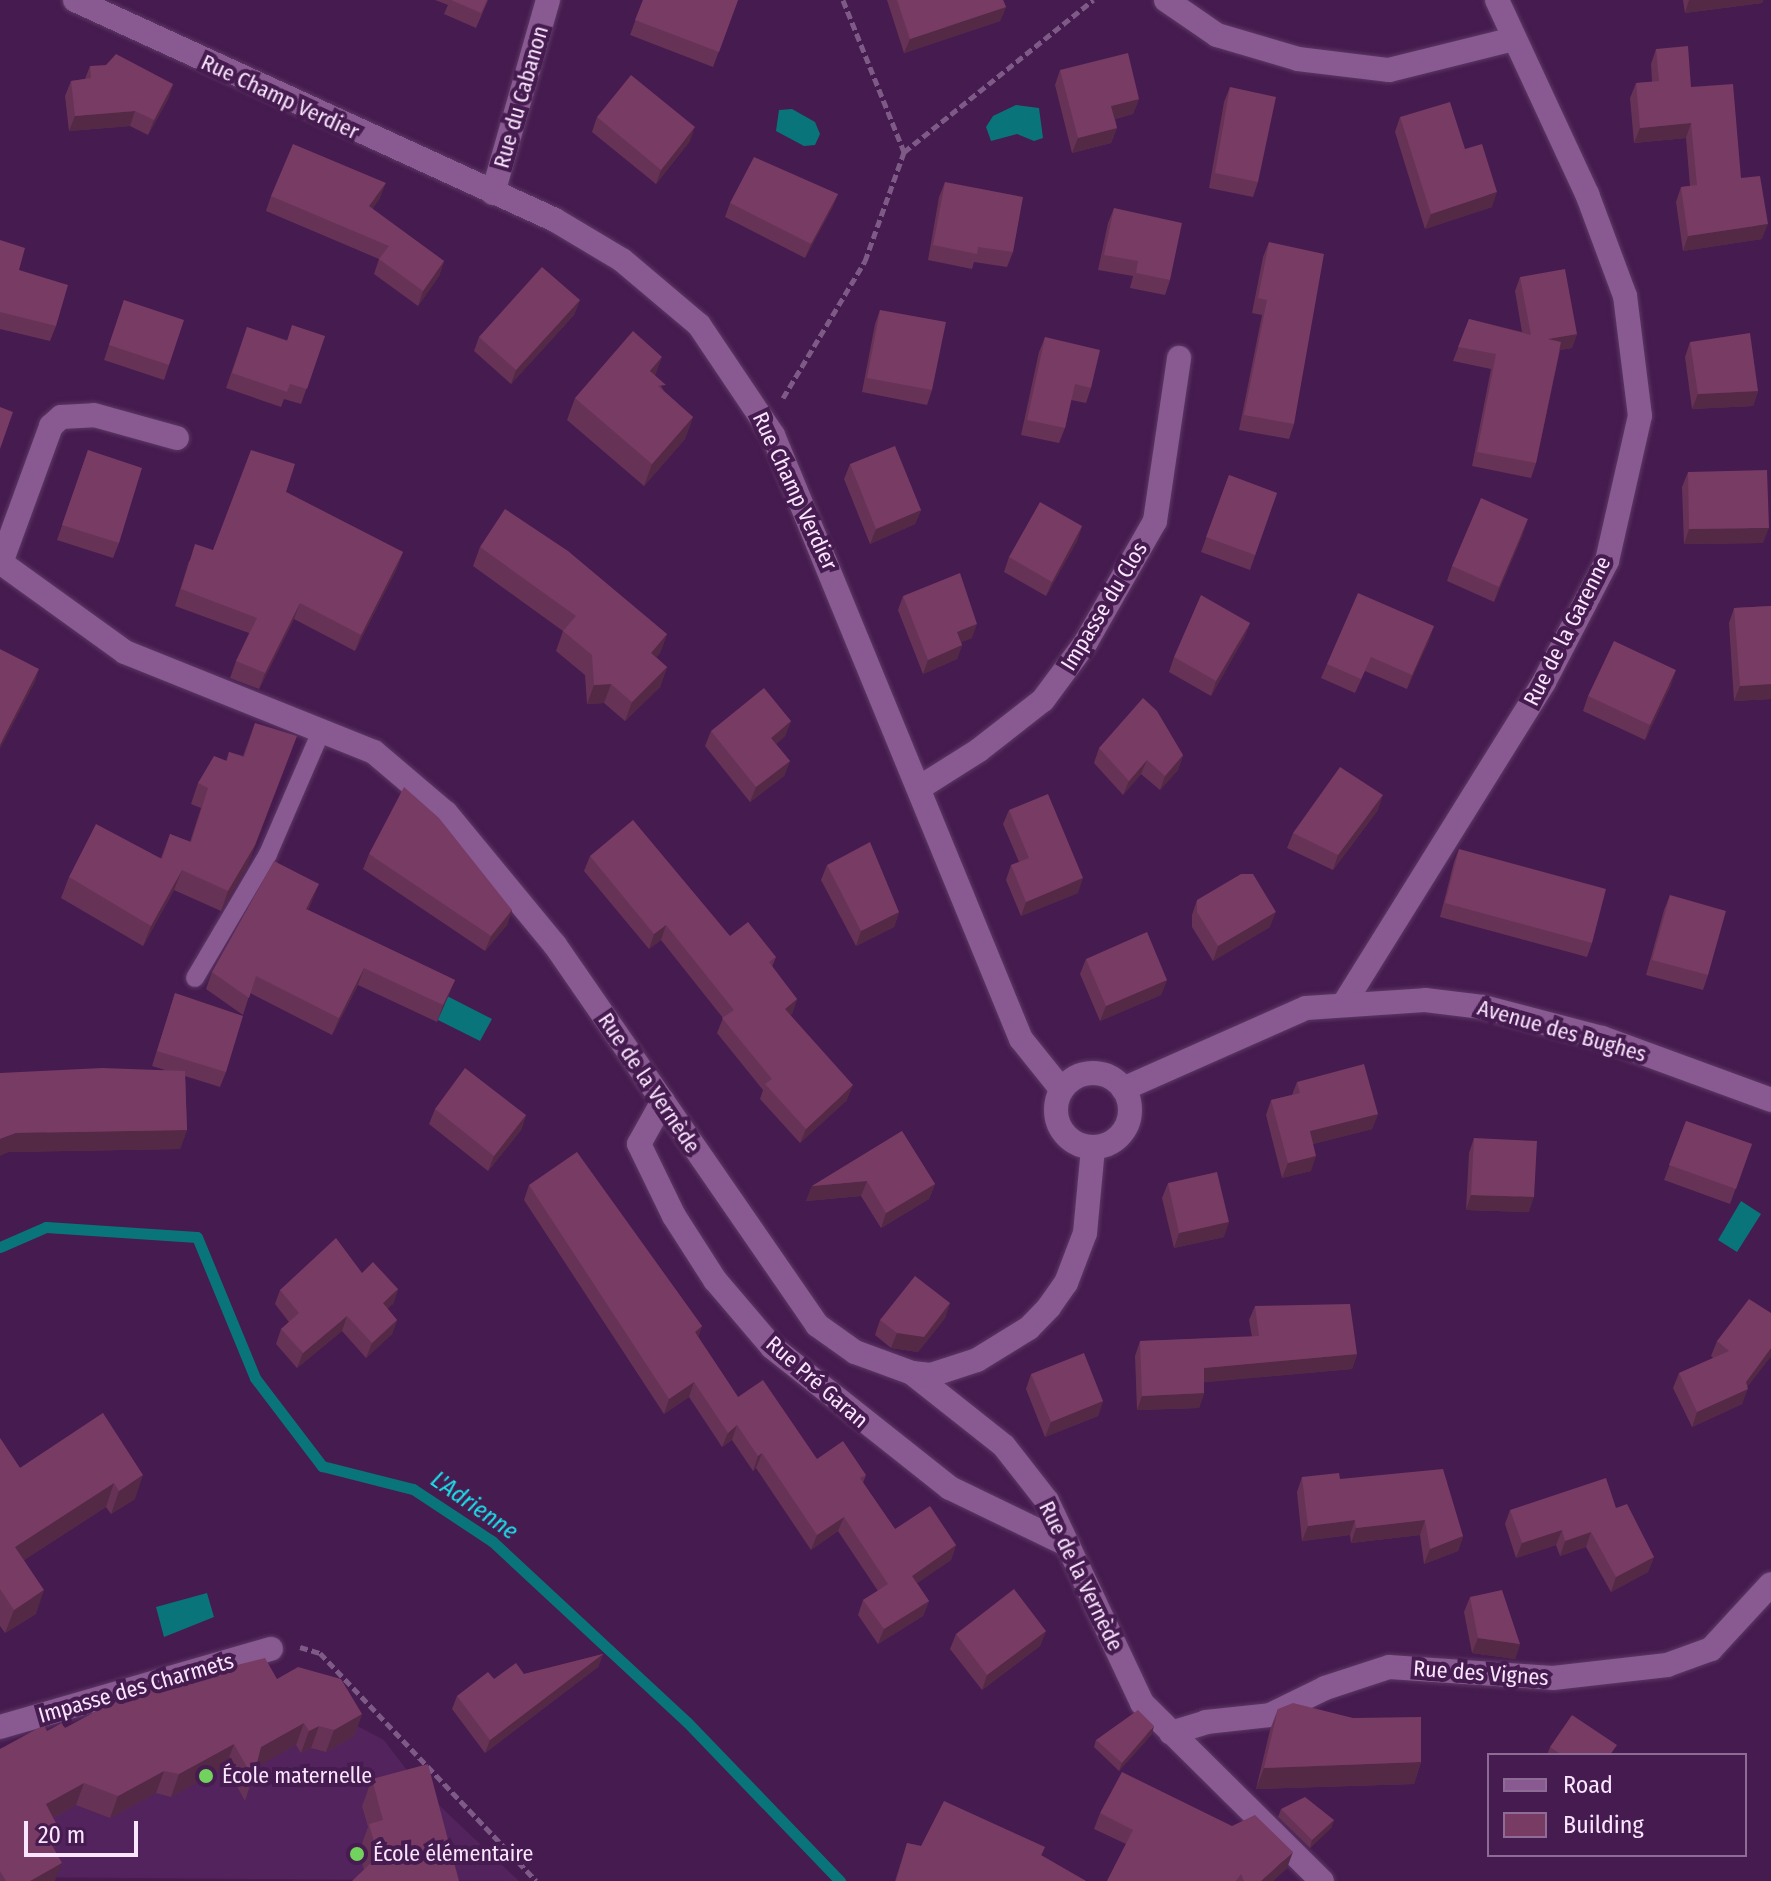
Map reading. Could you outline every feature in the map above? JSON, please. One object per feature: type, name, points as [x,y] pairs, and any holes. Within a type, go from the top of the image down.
[{"type":"street","name":"Rue Champ Verdier","points":[[75,0],[568,228],[660,290],[708,336],[764,420],[802,498],[1021,1039],[1062,1090]]},
{"type":"street","name":"Rue du Cabanon","points":[[493,193],[548,0]]},
{"type":"street","points":[[1166,0],[1217,35],[1298,59],[1389,70],[1513,39]]},
{"type":"street","name":"Rue de la Garenne","points":[[1345,1002],[1544,682],[1607,561],[1640,416],[1625,296],[1587,194],[1497,0]]},
{"type":"street","name":"Impasse du Clos","points":[[919,788],[979,750],[1043,700],[1086,642],[1155,521],[1179,358]]},
{"type":"street","points":[[1,562],[51,426],[61,417],[94,415],[177,438]]},
{"type":"street","name":"Rue de la Vernède","points":[[1,562],[125,652],[322,729],[386,760],[476,845],[555,945],[817,1325],[855,1352],[912,1373],[1004,1446],[1047,1501],[1103,1611],[1130,1684],[1171,1733],[1322,1881]]},
{"type":"street","name":"Avenue des Bughes","points":[[1123,1089],[1286,1014],[1345,1002],[1425,1000],[1483,1007],[1602,1038],[1771,1100]]},
{"type":"street","points":[[1096,1073],[1123,1089],[1131,1106],[1126,1129],[1108,1145],[1093,1148],[1076,1144],[1061,1129],[1055,1110],[1062,1090],[1071,1080],[1096,1073]]},
{"type":"street","name":"Rue Pré Garan","points":[[663,1101],[639,1144],[674,1216],[715,1280],[772,1347],[950,1488],[1068,1545]]},
{"type":"street","points":[[912,1373],[931,1375],[977,1360],[1029,1328],[1049,1307],[1066,1283],[1085,1233],[1093,1148]]},
{"type":"street","name":"Rue des Vignes","points":[[1171,1733],[1206,1722],[1270,1715],[1325,1688],[1389,1667],[1553,1678],[1667,1665],[1711,1649],[1771,1584]]},
{"type":"street","name":"Impasse des Charmets","points":[[0,1727],[271,1649]]},
{"type":"lane","points":[[195,978],[268,854],[322,729]]},
{"type":"path","points":[[843,0],[904,152]]},
{"type":"path","points":[[764,420],[788,392],[865,261],[904,152],[1093,0]]},
{"type":"path","points":[[271,1649],[298,1646],[320,1653],[536,1881]]},
{"type":"shaded area","points":[[1016,105],[1039,108],[1043,138],[1034,141],[1017,134],[991,141],[986,127],[993,116]]},
{"type":"shaded area","points":[[792,109],[815,122],[820,134],[815,145],[804,146],[776,131],[779,110]]},
{"type":"shaded area","points":[[447,996],[492,1019],[480,1041],[436,1019]]},
{"type":"shaded area","points":[[1741,1201],[1761,1214],[1737,1252],[1718,1240]]},
{"type":"shaded area","points":[[207,1593],[214,1617],[164,1637],[156,1607]]},
{"type":"shaded area","name":"École maternelle","points":[[344,1719],[384,1740],[419,1786],[519,1881],[0,1877],[0,1767]]},
{"type":"building","points":[[451,0],[487,0],[481,13]]},
{"type":"building","points":[[643,0],[738,0],[719,52],[635,20]]},
{"type":"building","points":[[897,0],[1003,0],[1006,7],[910,39]]},
{"type":"building","points":[[1688,46],[1691,87],[1733,84],[1741,178],[1760,176],[1768,224],[1688,236],[1681,187],[1697,185],[1691,123],[1640,128],[1636,83],[1659,81],[1656,49]]},
{"type":"building","points":[[1128,53],[1139,99],[1111,106],[1117,128],[1078,138],[1060,70]]},
{"type":"building","points":[[116,54],[173,84],[154,120],[135,111],[75,116],[71,81],[91,78],[90,66],[106,65]]},
{"type":"building","points":[[631,75],[695,127],[661,170],[597,117]]},
{"type":"building","points":[[1230,87],[1276,97],[1258,182],[1215,173]]},
{"type":"building","points":[[1450,102],[1465,149],[1482,144],[1497,192],[1431,214],[1400,117]]},
{"type":"building","points":[[293,144],[386,183],[369,206],[444,261],[423,291],[379,259],[389,246],[271,196]]},
{"type":"building","points":[[754,157],[838,194],[811,244],[730,203]]},
{"type":"building","points":[[945,182],[1023,197],[1013,252],[978,247],[977,254],[933,245]]},
{"type":"building","points":[[1114,208],[1182,223],[1170,280],[1136,273],[1138,261],[1104,255]]},
{"type":"building","points":[[0,240],[25,248],[19,270],[68,285],[56,326],[0,312]]},
{"type":"building","points":[[1269,242],[1324,254],[1294,424],[1244,415],[1267,300],[1258,298]]},
{"type":"building","points":[[542,267],[580,300],[516,370],[479,337]]},
{"type":"building","points":[[1565,269],[1577,334],[1548,339],[1561,342],[1536,463],[1477,452],[1496,354],[1458,347],[1469,319],[1531,335],[1520,277]]},
{"type":"building","points":[[124,300],[184,320],[169,365],[109,345]]},
{"type":"building","points":[[880,310],[946,322],[932,390],[867,378]]},
{"type":"building","points":[[292,325],[325,336],[307,389],[290,384],[287,392],[232,373],[247,327],[287,341]]},
{"type":"building","points":[[633,331],[662,357],[650,371],[666,385],[658,386],[693,417],[652,464],[575,398]]},
{"type":"building","points":[[1750,333],[1758,391],[1698,394],[1690,342]]},
{"type":"building","points":[[1045,337],[1100,350],[1091,388],[1075,384],[1065,428],[1027,420]]},
{"type":"building","points":[[0,407],[13,412],[0,449]]},
{"type":"building","points":[[895,446],[921,510],[876,529],[850,464]]},
{"type":"building","points":[[88,450],[142,468],[119,543],[62,525]]},
{"type":"building","points":[[251,450],[295,464],[286,492],[403,552],[361,635],[300,603],[265,673],[236,661],[257,618],[181,589],[195,544],[213,550]]},
{"type":"building","points":[[1767,470],[1769,528],[1689,529],[1688,472]]},
{"type":"building","points":[[1229,475],[1277,493],[1255,555],[1206,537]]},
{"type":"building","points":[[1481,498],[1528,519],[1499,587],[1452,566]]},
{"type":"building","points":[[1040,502],[1082,526],[1052,582],[1009,557]]},
{"type":"building","points":[[505,509],[568,551],[667,634],[651,653],[667,667],[632,702],[611,684],[594,685],[592,655],[563,631],[576,616],[480,547]]},
{"type":"building","points":[[960,573],[977,624],[957,632],[962,645],[928,660],[903,596]]},
{"type":"building","points":[[1358,593],[1434,626],[1412,675],[1371,657],[1361,679],[1327,664]]},
{"type":"building","points":[[1201,595],[1250,623],[1216,681],[1174,657]]},
{"type":"building","points":[[1771,606],[1771,684],[1740,686],[1734,608]]},
{"type":"building","points":[[1614,641],[1676,670],[1650,725],[1588,696]]},
{"type":"building","points":[[0,649],[39,669],[0,745]]},
{"type":"building","points":[[764,688],[791,721],[771,738],[790,761],[756,787],[711,731]]},
{"type":"building","points":[[1143,698],[1157,711],[1183,755],[1165,776],[1147,760],[1129,781],[1099,748]]},
{"type":"building","points":[[255,723],[297,736],[255,845],[228,891],[182,870],[151,926],[69,877],[96,824],[162,859],[170,834],[191,842],[208,788],[198,783],[214,756],[227,761],[229,752],[244,757]]},
{"type":"building","points":[[1340,767],[1383,795],[1338,855],[1293,833]]},
{"type":"building","points":[[404,787],[439,818],[512,910],[491,936],[369,854]]},
{"type":"building","points":[[1048,794],[1083,878],[1026,902],[1011,865],[1029,858],[1009,810]]},
{"type":"building","points":[[633,820],[730,936],[748,922],[776,957],[769,962],[797,999],[785,1009],[853,1085],[806,1129],[765,1084],[772,1079],[722,1018],[734,1010],[666,925],[654,934],[590,856]]},
{"type":"building","points":[[870,842],[899,912],[861,931],[827,865]]},
{"type":"building","points":[[1459,849],[1606,889],[1592,943],[1445,903]]},
{"type":"building","points":[[274,861],[319,884],[306,909],[455,980],[443,1005],[364,968],[339,1018],[256,976],[249,998],[212,972]]},
{"type":"building","points":[[1241,874],[1253,874],[1276,912],[1218,946],[1197,912],[1197,900]]},
{"type":"building","points":[[1670,895],[1726,911],[1708,975],[1652,960]]},
{"type":"building","points":[[1147,932],[1167,980],[1106,1006],[1086,959]]},
{"type":"building","points":[[175,993],[243,1016],[226,1072],[157,1051]]},
{"type":"building","points":[[1364,1064],[1378,1114],[1310,1131],[1316,1156],[1288,1163],[1271,1100],[1300,1093],[1297,1082]]},
{"type":"building","points":[[102,1068],[185,1071],[187,1130],[16,1133],[0,1139],[0,1073]]},
{"type":"building","points":[[465,1068],[526,1115],[494,1156],[435,1109]]},
{"type":"building","points":[[1686,1121],[1752,1144],[1736,1189],[1669,1165]]},
{"type":"building","points":[[902,1131],[935,1184],[886,1213],[867,1181],[812,1186]]},
{"type":"building","points":[[1474,1138],[1537,1141],[1534,1197],[1471,1195]]},
{"type":"building","points":[[577,1152],[702,1326],[695,1332],[738,1397],[763,1380],[817,1459],[843,1441],[866,1475],[860,1478],[895,1529],[930,1506],[956,1545],[912,1576],[929,1601],[884,1629],[863,1600],[888,1584],[844,1517],[817,1535],[762,1453],[758,1456],[737,1425],[728,1433],[694,1382],[669,1399],[529,1185]]},
{"type":"building","points":[[1217,1172],[1229,1222],[1179,1233],[1168,1183]]},
{"type":"building","points":[[336,1238],[362,1273],[373,1262],[398,1289],[383,1303],[397,1320],[372,1343],[347,1316],[303,1353],[281,1329],[299,1313],[280,1290]]},
{"type":"building","points":[[915,1276],[950,1303],[924,1337],[897,1333],[880,1320]]},
{"type":"building","points":[[1749,1299],[1771,1313],[1771,1348],[1746,1382],[1748,1389],[1697,1412],[1679,1373],[1729,1351],[1717,1341]]},
{"type":"building","points":[[1350,1304],[1357,1354],[1204,1368],[1204,1393],[1142,1396],[1140,1341],[1259,1336],[1255,1306]]},
{"type":"building","points":[[1084,1353],[1103,1401],[1051,1422],[1031,1374]]},
{"type":"building","points":[[103,1413],[143,1475],[119,1491],[114,1483],[15,1547],[44,1590],[14,1610],[0,1589],[0,1438],[20,1468]]},
{"type":"building","points":[[1443,1469],[1463,1536],[1430,1549],[1425,1520],[1356,1528],[1355,1520],[1308,1526],[1302,1477],[1339,1473],[1340,1479]]},
{"type":"building","points":[[1606,1478],[1616,1508],[1627,1504],[1654,1557],[1616,1577],[1591,1532],[1565,1541],[1562,1530],[1522,1543],[1510,1510]]},
{"type":"building","points":[[1014,1589],[1046,1631],[987,1675],[956,1634]]},
{"type":"building","points":[[1502,1590],[1520,1644],[1478,1638],[1470,1597]]},
{"type":"building","points":[[603,1654],[490,1740],[457,1696],[488,1672],[494,1679],[516,1663],[524,1674]]},
{"type":"building","points":[[265,1658],[277,1679],[298,1667],[341,1679],[362,1714],[334,1730],[319,1726],[309,1731],[304,1723],[261,1747],[253,1778],[234,1744],[179,1774],[164,1771],[118,1796],[84,1783],[46,1804],[60,1831],[48,1838],[62,1863],[30,1881],[6,1881],[0,1871],[0,1749],[44,1725],[47,1731],[62,1723],[65,1728],[132,1692],[134,1696],[153,1686]]},
{"type":"building","points":[[1293,1703],[1353,1718],[1421,1717],[1421,1762],[1264,1768],[1278,1709]]},
{"type":"building","points":[[1138,1710],[1154,1726],[1122,1763],[1096,1740]]},
{"type":"building","points":[[1572,1715],[1617,1745],[1611,1753],[1559,1753],[1550,1747]]},
{"type":"building","points":[[428,1764],[459,1881],[352,1881],[378,1856],[369,1824],[383,1820],[372,1779]]},
{"type":"building","points":[[1122,1772],[1232,1826],[1255,1815],[1293,1852],[1261,1881],[1244,1881],[1241,1874],[1236,1881],[1107,1881],[1133,1830],[1100,1813]]},
{"type":"building","points":[[1305,1797],[1334,1820],[1312,1840],[1281,1809]]},
{"type":"building","points":[[944,1801],[1045,1847],[1041,1855],[1086,1881],[896,1881],[907,1843],[921,1846]]},
{"type":"waterway","name":"L'Adrienne","points":[[0,1247],[46,1227],[197,1237],[255,1378],[322,1466],[413,1489],[492,1541],[687,1722],[840,1881]]},
{"type":"place","name":"École maternelle","points":[[206,1776]]},
{"type":"place","name":"École élémentaire","points":[[357,1854]]}]
